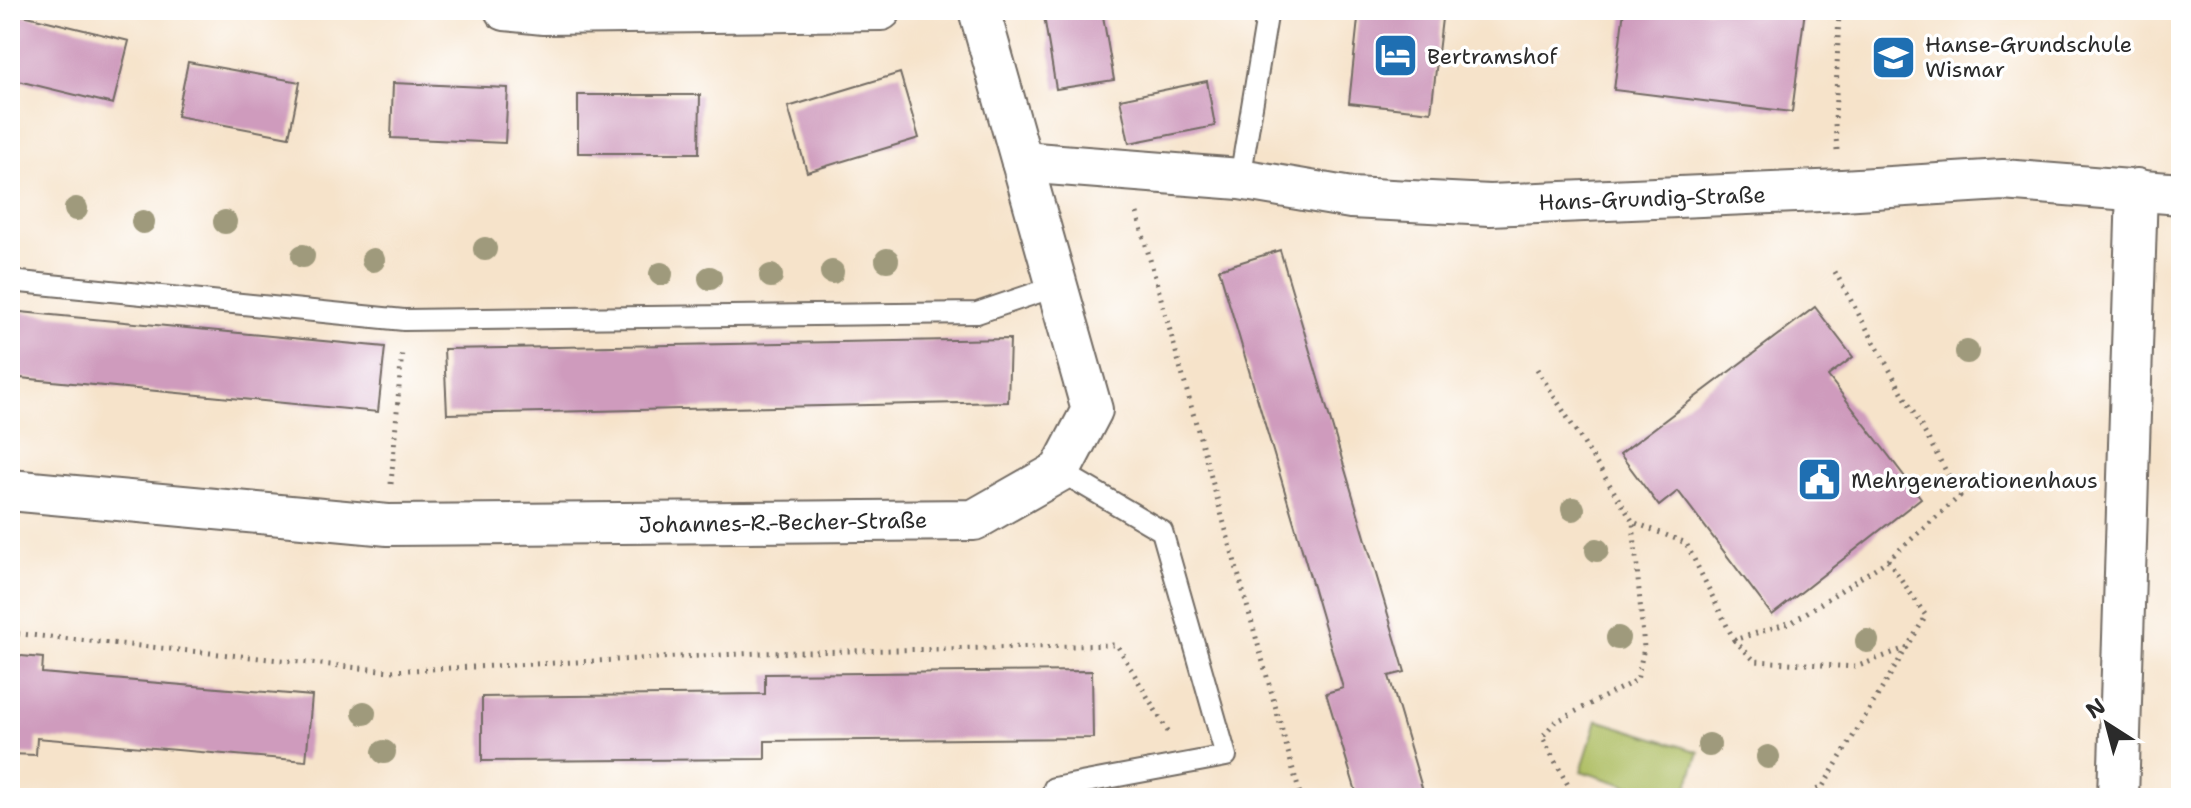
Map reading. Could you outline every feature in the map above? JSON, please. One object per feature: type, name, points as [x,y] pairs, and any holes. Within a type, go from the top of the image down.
[{"type":"street","points":[[531,11],[876,10]]},
{"type":"street","points":[[979,10],[1060,285],[1092,410],[1060,471]]},
{"type":"street","name":"Hans-Grundig-Straße","points":[[1022,162],[1240,179],[1351,198],[1490,205],[2003,180],[2181,194]]},
{"type":"street","points":[[2118,798],[2137,189]]},
{"type":"street","name":"Johannes-R.-Becher-Straße","points":[[10,490],[388,525],[974,520],[1060,471]]},
{"type":"lane","points":[[1240,179],[1268,10]]},
{"type":"lane","points":[[10,281],[404,320],[977,313],[1060,285]]},
{"type":"lane","points":[[1051,798],[1054,788],[1226,756],[1162,531],[1060,471]]},
{"type":"path","points":[[1839,10],[1835,124],[1842,190]]},
{"type":"path","points":[[1124,170],[1301,798]]},
{"type":"path","points":[[1734,640],[1792,622],[1888,560],[1960,496],[1834,270]]},
{"type":"path","points":[[388,525],[404,320]]},
{"type":"path","points":[[1537,369],[1633,522],[1644,648],[1637,680],[1555,722],[1542,737],[1575,798]]},
{"type":"path","points":[[1633,522],[1686,543],[1734,640],[1755,661],[1856,667],[1909,646]]},
{"type":"path","points":[[1803,798],[1823,786],[1926,616],[1888,560]]},
{"type":"path","points":[[10,633],[390,671],[761,653],[1117,645],[1186,764]]},
{"type":"green space","points":[[1597,720],[1699,752],[1684,798],[1666,798],[1581,771]]},
{"type":"building","points":[[1043,10],[1102,10],[1114,80],[1056,89]]},
{"type":"building","name":"Bertramshof","points":[[1359,10],[1443,10],[1431,112],[1349,103]]},
{"type":"building","points":[[1624,10],[1805,10],[1792,112],[1614,90]]},
{"type":"building","points":[[19,14],[129,41],[113,104],[10,79],[10,50]]},
{"type":"building","points":[[188,62],[300,82],[289,137],[177,116]]},
{"type":"building","points":[[900,73],[919,138],[807,172],[788,107]]},
{"type":"building","points":[[1207,81],[1215,126],[1129,143],[1120,99]]},
{"type":"building","points":[[393,83],[508,88],[505,143],[391,138]]},
{"type":"building","points":[[578,95],[700,95],[699,153],[578,153]]},
{"type":"building","points":[[1280,250],[1405,672],[1389,676],[1425,798],[1358,798],[1326,693],[1343,688],[1219,269]]},
{"type":"building","name":"Mehrgenerationenhaus","points":[[1815,307],[1853,357],[1828,376],[1921,498],[1772,615],[1678,491],[1659,506],[1620,454]]},
{"type":"building","points":[[10,311],[385,347],[378,412],[10,377]]},
{"type":"building","points":[[1010,339],[1008,402],[447,414],[444,349]]},
{"type":"building","points":[[10,655],[43,658],[42,673],[312,696],[306,761],[37,738],[36,755],[10,754]]},
{"type":"building","points":[[1092,671],[1093,738],[765,741],[765,759],[482,761],[482,697],[765,694],[765,674]]},
{"type":"place","name":"Bertramshof","points":[[1396,56]]},
{"type":"place","name":"Hanse-Grundschule Wismar","points":[[1894,57]]},
{"type":"place","name":"Mehrgenerationenhaus","points":[[1820,480]]}]
